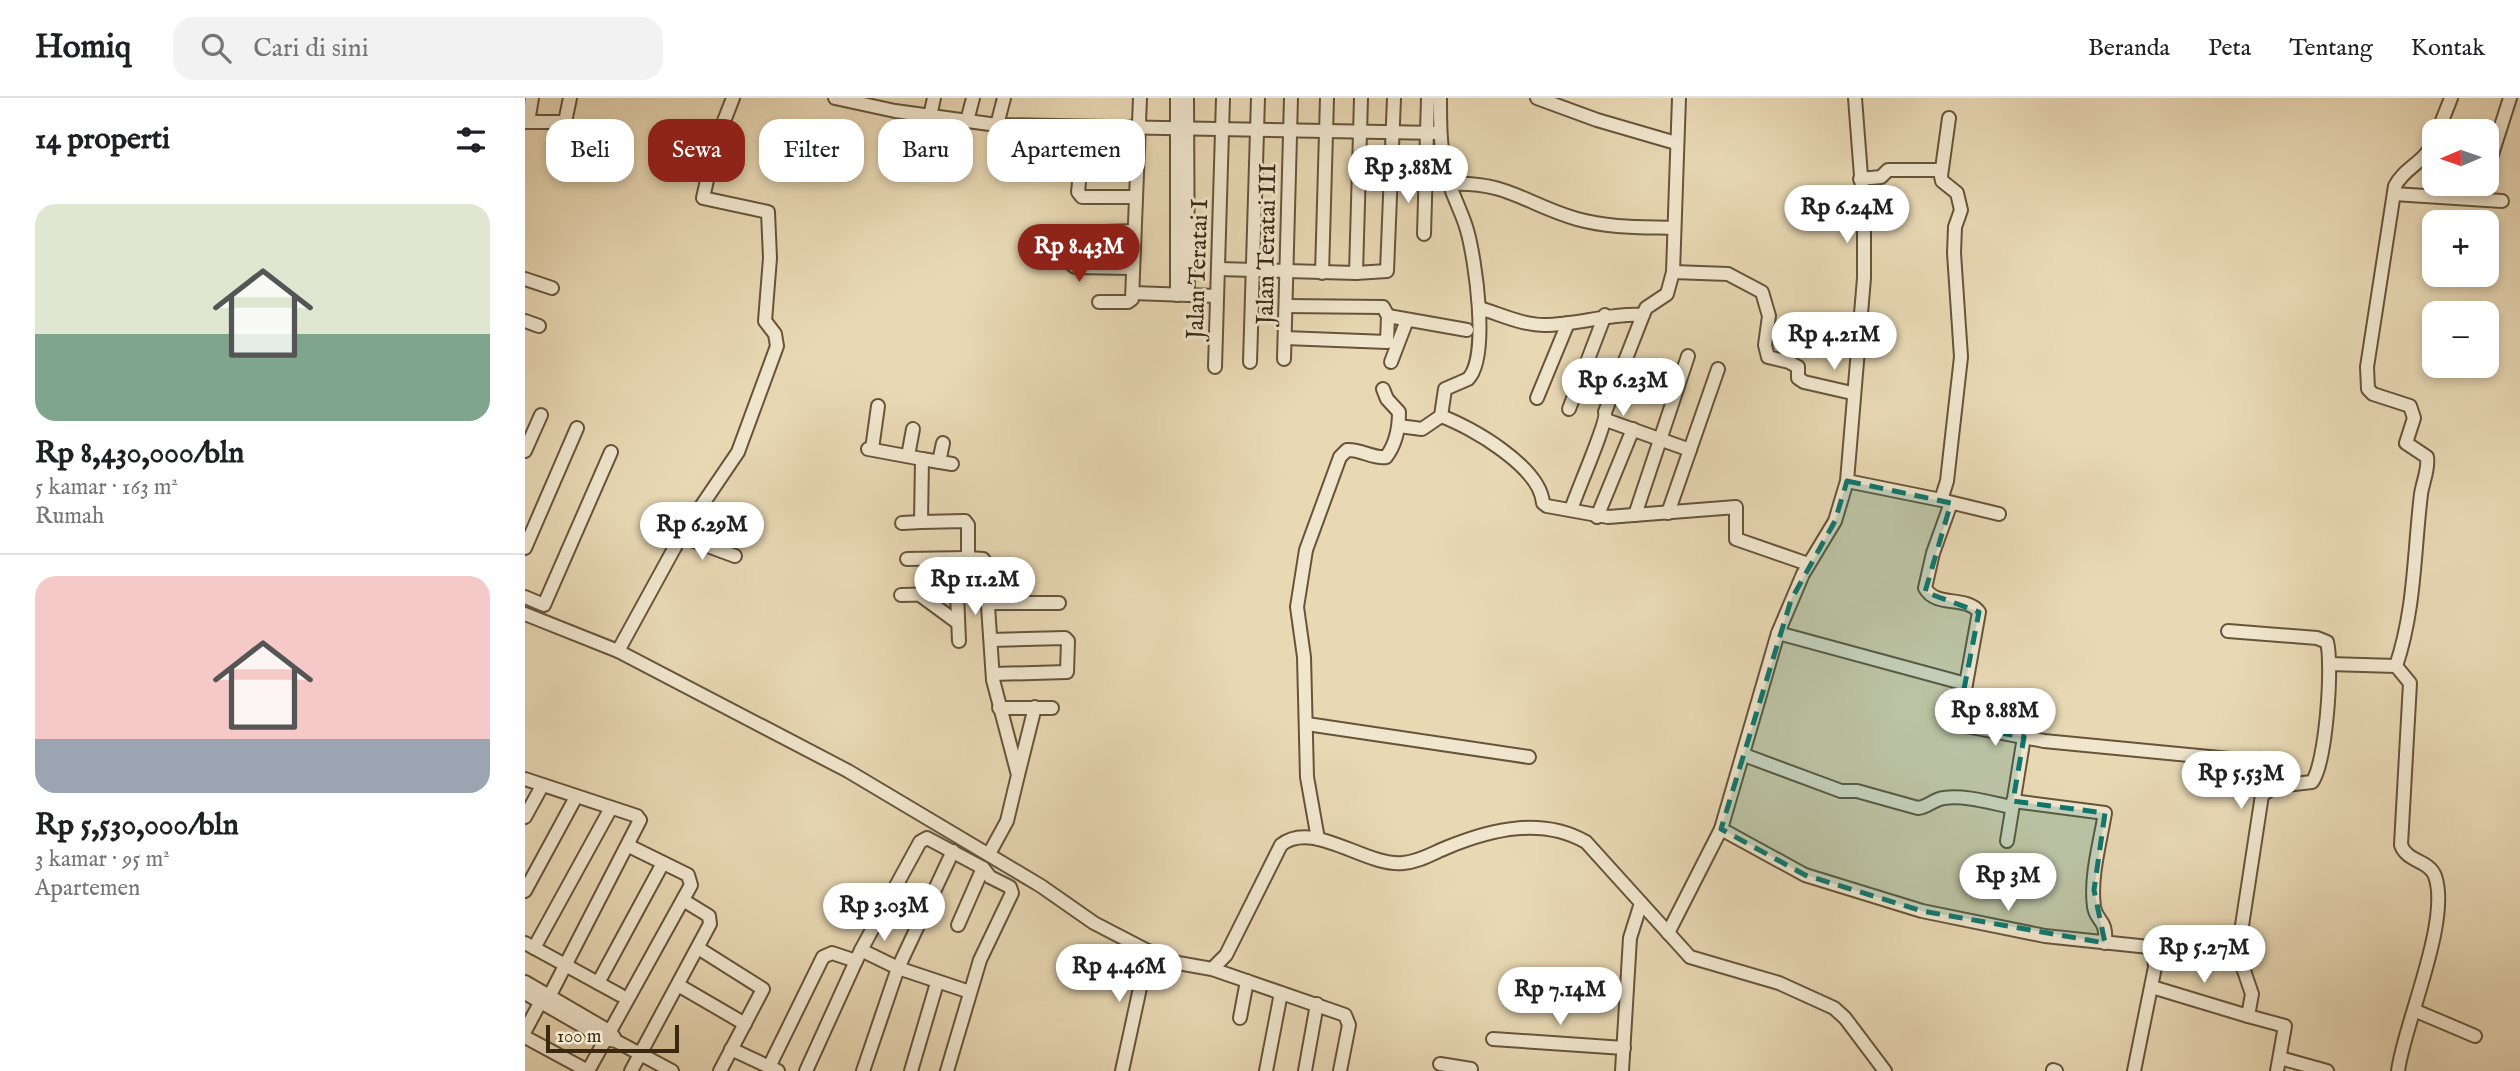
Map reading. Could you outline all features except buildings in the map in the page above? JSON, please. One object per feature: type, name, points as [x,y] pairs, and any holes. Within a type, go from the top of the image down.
[{"type":"street","points":[[532,98],[527,122],[565,122],[570,98]]},
{"type":"street","points":[[618,651],[681,536],[738,452],[777,346],[775,334],[765,321],[770,258],[768,212],[703,198],[715,144],[733,98]]},
{"type":"street","points":[[835,98],[896,105],[930,116],[952,119]]},
{"type":"street","points":[[930,116],[935,98]]},
{"type":"street","points":[[968,119],[973,98]]},
{"type":"street","points":[[999,119],[1004,98]]},
{"type":"street","points":[[1139,119],[1140,98]]},
{"type":"street","points":[[1177,98],[1181,127],[1182,295]]},
{"type":"street","points":[[1181,127],[1187,98]]},
{"type":"street","name":"Jalan Teratai I","points":[[1215,367],[1223,98]]},
{"type":"street","points":[[1250,362],[1258,98]]},
{"type":"street","name":"Jalan Teratai III","points":[[1284,359],[1291,98]]},
{"type":"street","points":[[1322,272],[1327,98]]},
{"type":"street","points":[[1356,273],[1361,98]]},
{"type":"street","points":[[1218,269],[1356,273],[1387,271],[1394,98]]},
{"type":"street","points":[[1399,426],[1422,429],[1441,416],[1445,389],[1468,379],[1474,371],[1479,308],[1474,257],[1466,226],[1448,184],[1433,132],[1428,98]]},
{"type":"street","points":[[1424,234],[1433,132],[1440,98]]},
{"type":"street","points":[[1537,98],[1597,120],[1676,143]]},
{"type":"street","points":[[1571,510],[1587,463],[1606,420],[1605,412],[1646,308],[1667,294],[1673,272],[1679,98]]},
{"type":"street","points":[[1668,933],[1721,829],[1778,633],[1808,564],[1835,521],[1847,481],[1852,393],[1864,278],[1864,215],[1855,98]]},
{"type":"street","points":[[2443,119],[2451,98]]},
{"type":"street","points":[[2499,132],[2510,98]]},
{"type":"street","points":[[1949,118],[1941,170],[1942,181],[1957,193],[1961,210],[1955,227],[1954,245],[1961,357],[1946,502],[1925,588],[1934,597],[1969,605],[1979,612],[1960,722],[1970,727],[2024,737],[2260,762],[2267,772],[2267,789],[2259,804],[2239,959],[2252,994],[2248,1016]]},
{"type":"street","points":[[1145,127],[1433,132]]},
{"type":"street","points":[[2396,666],[2414,583],[2421,494],[2428,464],[2427,457],[2406,443],[2414,418],[2410,406],[2373,394],[2367,383],[2393,194],[2397,181],[2422,160]]},
{"type":"street","points":[[1860,178],[1881,177],[1888,170],[1941,170]]},
{"type":"street","points":[[1078,182],[1077,192],[1082,197],[1136,197]]},
{"type":"street","points":[[1100,302],[1131,302],[1136,182]]},
{"type":"street","points":[[1448,184],[1493,185],[1560,214],[1603,224],[1674,228]]},
{"type":"street","points":[[2393,194],[2502,201]]},
{"type":"street","points":[[2477,200],[2478,196]]},
{"type":"street","points":[[1133,268],[1075,267],[1069,262],[1074,233],[1134,231]]},
{"type":"street","points":[[1673,272],[1728,274],[1762,292],[1769,316],[1765,345],[1768,357],[1790,362],[1798,368],[1798,377],[1804,382],[1852,393]]},
{"type":"street","points":[[525,279],[552,288]]},
{"type":"street","points":[[1133,293],[1216,296]]},
{"type":"street","points":[[1286,306],[1383,307],[1388,316],[1392,343],[1391,362]]},
{"type":"street","points":[[1479,308],[1536,325],[1568,323],[1605,315],[1643,315]]},
{"type":"street","points":[[1569,409],[1605,315]]},
{"type":"street","points":[[1388,316],[1467,330]]},
{"type":"street","points":[[1392,343],[1407,320]]},
{"type":"street","points":[[525,321],[539,326]]},
{"type":"street","points":[[1537,398],[1568,323]]},
{"type":"street","points":[[1285,338],[1392,343]]},
{"type":"street","points":[[1635,515],[1688,356]]},
{"type":"street","points":[[1668,513],[1718,369]]},
{"type":"street","points":[[1318,839],[1307,777],[1304,657],[1296,618],[1306,550],[1340,457],[1347,450],[1356,449],[1386,457],[1399,426],[1398,408],[1387,399],[1383,389]]},
{"type":"street","points":[[878,406],[870,449],[945,463],[943,443]]},
{"type":"street","points":[[525,451],[541,415]]},
{"type":"street","points":[[1441,416],[1493,441],[1539,485],[1545,505],[1597,516],[1736,507],[1736,538],[1808,564]]},
{"type":"street","points":[[1606,420],[1690,450]]},
{"type":"street","points":[[525,548],[577,428]]},
{"type":"street","points":[[908,456],[913,429]]},
{"type":"street","points":[[1597,516],[1633,429]]},
{"type":"street","points":[[525,597],[544,605],[611,452]]},
{"type":"street","points":[[921,522],[922,459]]},
{"type":"street","points":[[1847,481],[1999,514]]},
{"type":"street","points":[[902,523],[965,521],[968,525],[968,558]]},
{"type":"street","points":[[681,536],[735,556]]},
{"type":"street","points":[[907,559],[983,559],[989,598],[993,674],[999,708],[1018,775]]},
{"type":"street","points":[[957,594],[959,641]]},
{"type":"street","points":[[901,595],[957,594],[1059,603]]},
{"type":"street","points":[[921,595],[958,623]]},
{"type":"street","points":[[525,614],[618,651],[848,771],[989,854],[1094,923],[1148,951],[1178,963],[1213,969],[1345,1015],[1348,1019],[1341,1071]]},
{"type":"street","points":[[2228,631],[2323,639],[2328,647],[2328,695],[2317,775],[2312,782],[2267,789]]},
{"type":"street","points":[[1778,633],[1966,684]]},
{"type":"street","points":[[991,640],[1065,638],[1068,641],[1067,672],[993,674]]},
{"type":"street","points":[[2329,664],[2396,666],[2410,683],[2401,845],[2407,855],[2429,867],[2437,884],[2431,941],[2416,1011],[2398,1071]]},
{"type":"street","points":[[989,854],[1007,821],[1035,707]]},
{"type":"street","points":[[999,708],[1052,708]]},
{"type":"street","points":[[1307,724],[1529,757]]},
{"type":"street","points":[[2007,841],[2024,737]]},
{"type":"street","points":[[1744,755],[1841,791],[1857,791],[1918,808],[1940,798],[1952,797],[2105,813],[2094,890],[2096,913],[2106,928],[2105,943]]},
{"type":"street","points":[[525,779],[640,818],[629,846],[566,965],[525,1031]]},
{"type":"street","points":[[525,817],[542,786]]},
{"type":"street","points":[[525,891],[576,797]]},
{"type":"street","points":[[611,808],[530,945],[620,995]]},
{"type":"street","points":[[1213,969],[1226,955],[1281,845],[1298,836],[1318,839],[1397,864],[1418,860],[1476,836],[1508,829],[1552,829],[1586,842],[1690,957],[1779,983],[1834,1008],[1845,1018],[1885,1071]]},
{"type":"street","points":[[1721,829],[1805,875],[1922,911],[2021,932],[2149,947],[2154,954],[2152,987],[2138,1070]]},
{"type":"street","points":[[806,1071],[859,956],[922,838],[983,868],[989,877],[1010,887],[1012,893],[980,960],[947,1071]]},
{"type":"street","points":[[525,1037],[588,1071],[610,1037],[691,885],[688,875],[629,846]]},
{"type":"street","points":[[863,1071],[898,968],[953,851]]},
{"type":"street","points":[[598,984],[663,863]]},
{"type":"street","points":[[958,925],[983,868]]},
{"type":"street","points":[[631,1071],[711,920],[683,900]]},
{"type":"street","points":[[1622,1071],[1630,938],[1641,903]]},
{"type":"street","points":[[698,947],[763,989],[720,1071]]},
{"type":"street","points":[[1126,1068],[1148,951]]},
{"type":"street","points":[[731,1049],[773,1069],[823,957],[832,953],[859,956],[970,992]]},
{"type":"street","points":[[1240,1018],[1247,981]]},
{"type":"street","points":[[525,982],[545,998],[672,1071]]},
{"type":"street","points":[[911,1071],[937,983]]},
{"type":"street","points":[[678,985],[745,1024]]},
{"type":"street","points":[[2152,987],[2284,1025],[2279,1065],[2327,1071]]},
{"type":"street","points":[[525,992],[545,998]]},
{"type":"street","points":[[1266,1071],[1281,993]]},
{"type":"street","points":[[1305,1071],[1317,1004]]},
{"type":"street","points":[[2416,1011],[2475,1036]]},
{"type":"street","points":[[1493,1040],[1624,1048]]},
{"type":"street","points":[[1440,1064],[1471,1066]]},
{"type":"highlighted area","points":[[1847,481],[1951,503],[1925,592],[1979,612],[1957,725],[2024,737],[2013,801],[2105,813],[2094,890],[2105,943],[1922,911],[1805,875],[1721,829],[1791,600],[1835,521]]}]
